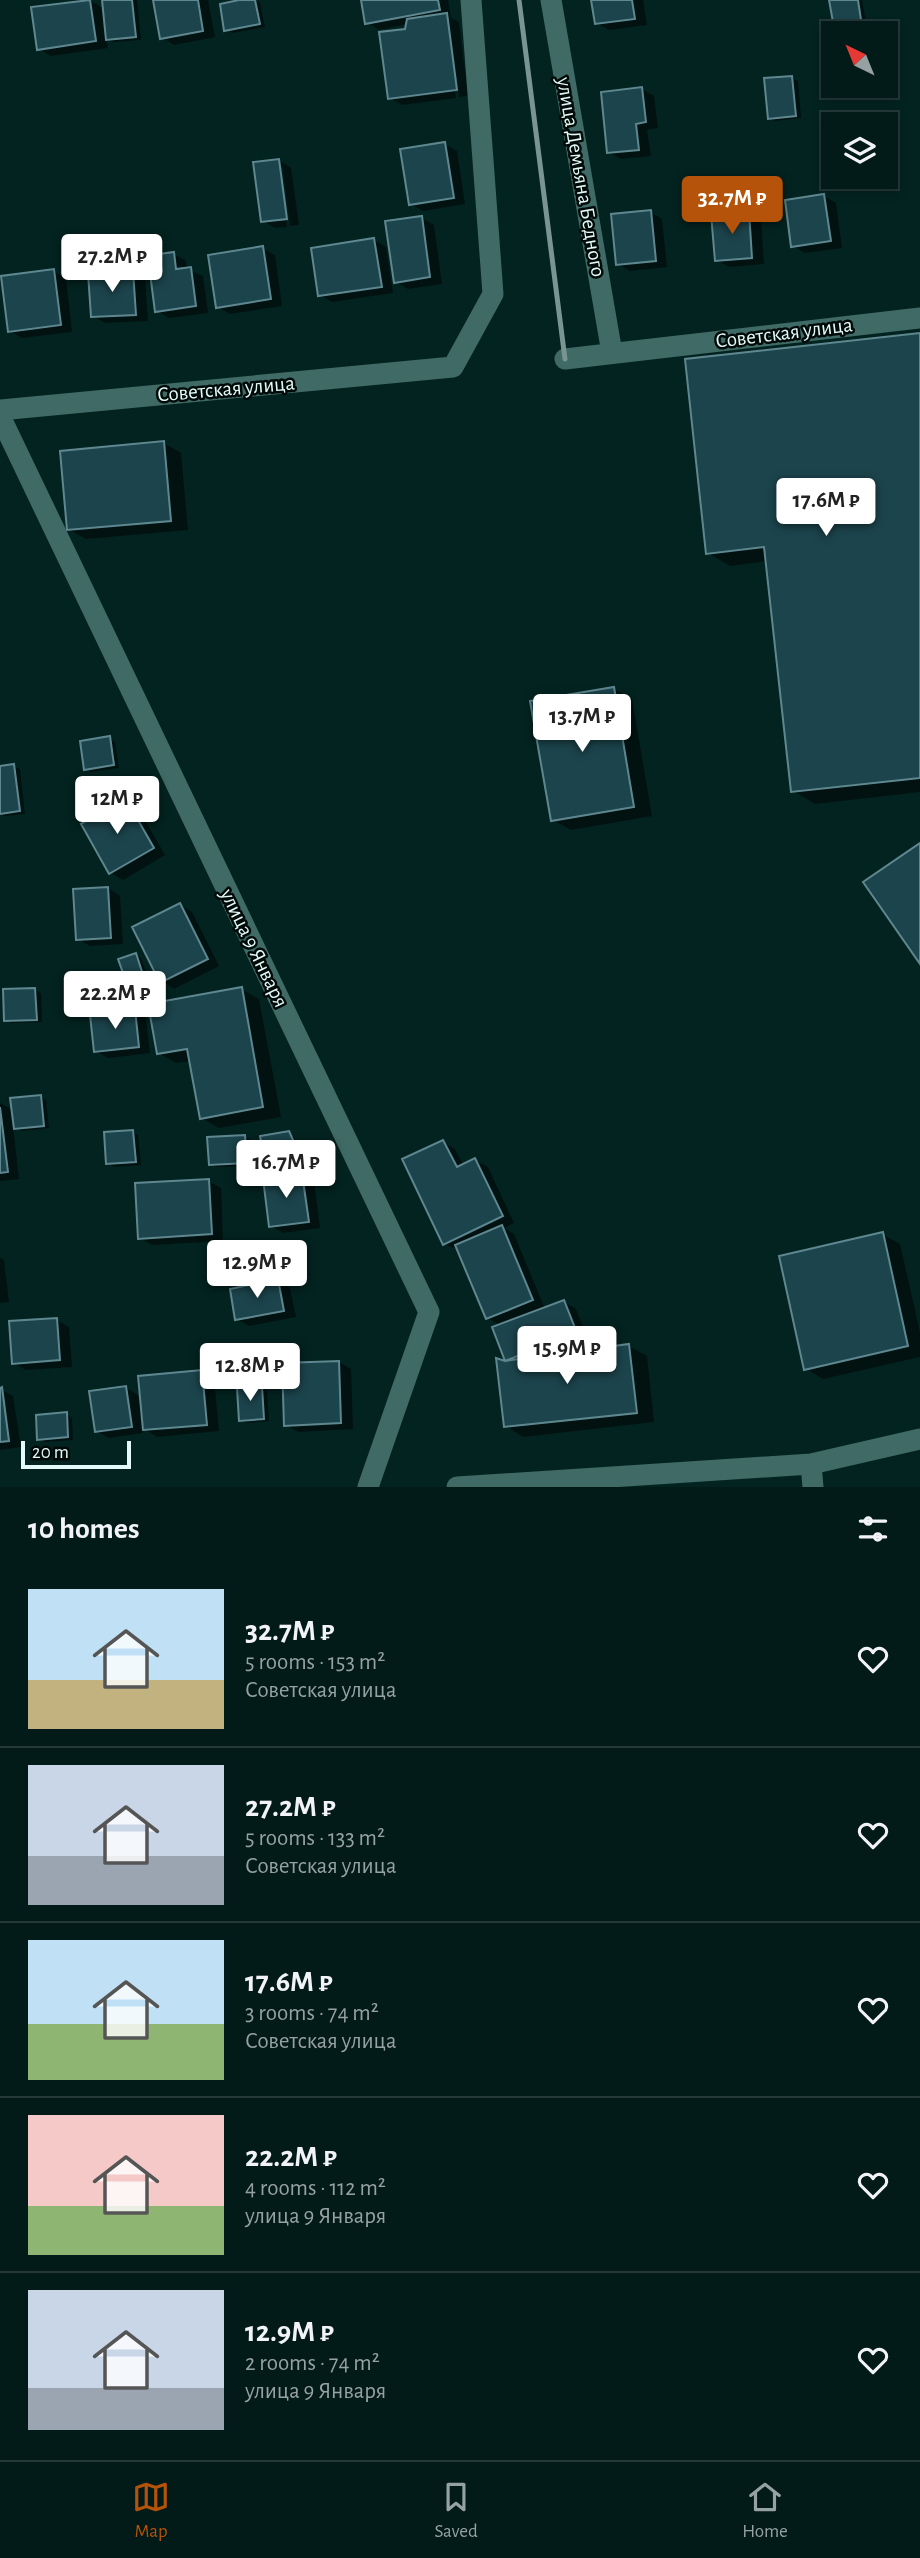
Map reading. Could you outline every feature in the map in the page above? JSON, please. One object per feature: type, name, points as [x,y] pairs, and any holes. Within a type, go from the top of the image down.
[{"type":"street","name":"Советская улица","points":[[0,410],[453,367],[493,293],[471,0]]},
{"type":"street","name":"улица Демьяна Бедного","points":[[551,0],[612,353]]},
{"type":"street","name":"Советская улица","points":[[565,359],[920,318]]},
{"type":"street","name":"улица 9 Января","points":[[0,416],[429,1312],[368,1487]]},
{"type":"street","points":[[457,1487],[811,1464],[920,1440]]},
{"type":"street","points":[[811,1464],[813,1487]]},
{"type":"building","points":[[90,0],[96,41],[37,50],[31,7]]},
{"type":"building","points":[[102,0],[132,0],[136,37],[106,40]]},
{"type":"building","points":[[153,0],[198,0],[203,31],[160,39]]},
{"type":"building","points":[[255,0],[260,24],[224,31],[220,4]]},
{"type":"building","points":[[361,0],[438,0],[440,10],[365,24]]},
{"type":"building","points":[[591,0],[632,0],[635,19],[595,24]]},
{"type":"building","points":[[829,0],[858,0],[861,21],[833,21]]},
{"type":"building","points":[[447,13],[457,90],[388,99],[379,32],[405,29],[407,19]]},
{"type":"building","points":[[792,76],[796,116],[768,119],[764,78]]},
{"type":"building","points":[[642,87],[646,122],[636,124],[639,150],[607,153],[601,92]]},
{"type":"building","points":[[445,142],[454,198],[409,205],[400,149]]},
{"type":"building","points":[[279,159],[287,219],[261,222],[253,162]]},
{"type":"building","points":[[824,194],[831,241],[791,247],[785,200]]},
{"type":"building","points":[[651,210],[656,261],[616,265],[611,214]]},
{"type":"building","points":[[749,211],[752,258],[715,261],[711,214]]},
{"type":"building","points":[[422,216],[430,277],[394,283],[385,221]]},
{"type":"building","points":[[374,238],[382,287],[318,296],[311,248]]},
{"type":"building","points":[[263,246],[271,299],[216,308],[208,255]]},
{"type":"building","points":[[174,252],[176,269],[191,267],[196,306],[155,312],[150,273],[162,271],[159,254]]},
{"type":"building","points":[[54,269],[61,325],[8,332],[1,276]]},
{"type":"building","points":[[133,270],[136,315],[91,317],[88,273]]},
{"type":"building","points":[[920,333],[920,778],[791,792],[764,547],[706,554],[685,359]]},
{"type":"building","points":[[164,441],[171,521],[67,530],[60,451]]},
{"type":"building","points":[[614,687],[634,807],[551,821],[530,701]]},
{"type":"building","points":[[110,736],[114,765],[84,770],[80,741]]},
{"type":"building","points":[[14,764],[20,811],[0,814],[0,766]]},
{"type":"building","points":[[126,799],[154,848],[109,874],[81,824]]},
{"type":"building","points":[[920,843],[920,964],[863,882]]},
{"type":"building","points":[[108,887],[111,938],[76,940],[73,889]]},
{"type":"building","points":[[180,903],[208,959],[160,983],[132,927]]},
{"type":"building","points":[[136,953],[144,978],[127,984],[118,959]]},
{"type":"building","points":[[242,987],[263,1107],[200,1119],[187,1049],[157,1054],[148,1004]]},
{"type":"building","points":[[35,988],[37,1020],[4,1021],[3,989]]},
{"type":"building","points":[[135,1009],[139,1047],[94,1052],[90,1015]]},
{"type":"building","points":[[41,1095],[44,1126],[14,1129],[10,1098]]},
{"type":"building","points":[[0,1107],[8,1172],[0,1173]]},
{"type":"building","points":[[133,1130],[136,1162],[106,1164],[104,1132]]},
{"type":"building","points":[[289,1131],[298,1151],[264,1158],[260,1136]]},
{"type":"building","points":[[245,1135],[247,1163],[209,1165],[207,1137]]},
{"type":"building","points":[[443,1140],[457,1167],[475,1158],[503,1216],[443,1245],[402,1159]]},
{"type":"building","points":[[302,1173],[309,1222],[269,1227],[263,1178]]},
{"type":"building","points":[[209,1179],[212,1234],[138,1239],[135,1183]]},
{"type":"building","points":[[502,1225],[533,1300],[486,1319],[455,1245]]},
{"type":"building","points":[[883,1232],[908,1346],[804,1370],[779,1256]]},
{"type":"building","points":[[278,1279],[284,1311],[235,1320],[230,1289]]},
{"type":"building","points":[[564,1300],[577,1333],[505,1361],[492,1327]]},
{"type":"building","points":[[57,1318],[60,1360],[12,1364],[9,1321]]},
{"type":"building","points":[[629,1344],[637,1413],[504,1427],[496,1358],[505,1361]]},
{"type":"building","points":[[339,1361],[341,1423],[284,1426],[282,1363]]},
{"type":"building","points":[[202,1370],[207,1425],[143,1430],[138,1376]]},
{"type":"building","points":[[126,1386],[132,1427],[95,1432],[89,1391]]},
{"type":"building","points":[[262,1386],[264,1419],[239,1421],[237,1388]]},
{"type":"building","points":[[2,1387],[9,1441],[0,1442],[0,1388]]},
{"type":"building","points":[[67,1412],[68,1437],[37,1440],[36,1415]]},
{"type":"railway","points":[[519,0],[565,359]]}]
